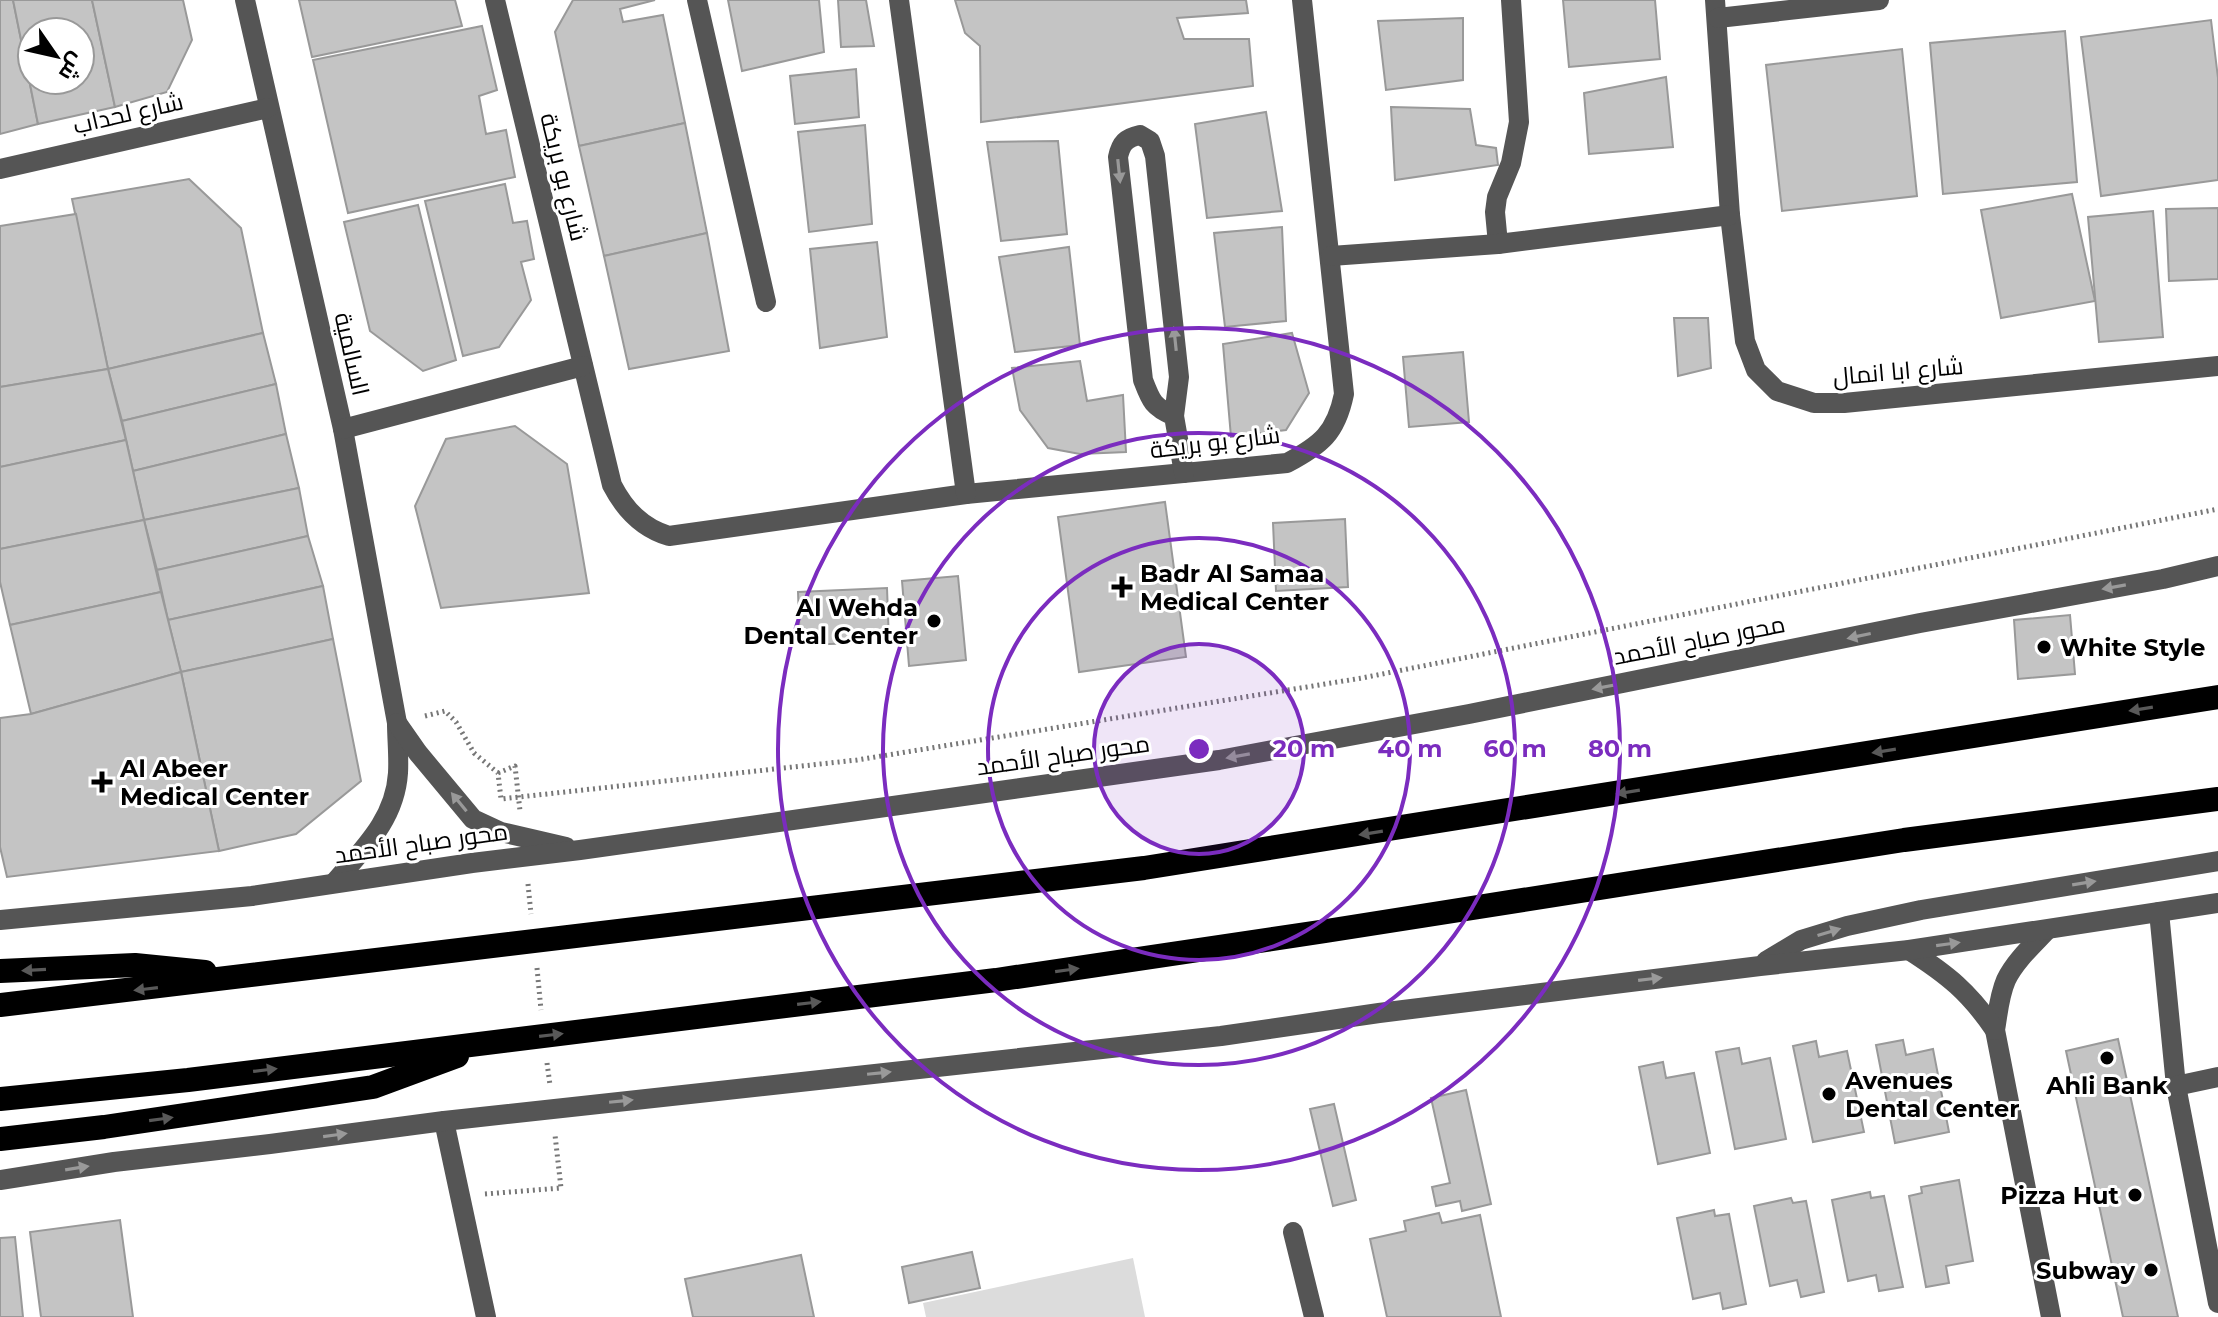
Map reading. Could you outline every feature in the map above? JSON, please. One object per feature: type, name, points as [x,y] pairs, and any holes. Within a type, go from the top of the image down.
[{"type":"highway","points":[[0,1005],[1144,868],[2218,697]]},
{"type":"highway","points":[[0,1099],[188,1080],[1011,978],[1904,840],[2218,799]]},
{"type":"highway","points":[[0,971],[135,965],[251,976]]},
{"type":"highway","points":[[0,1139],[104,1127],[373,1087],[495,1042]]},
{"type":"street","name":"السالمية","points":[[245,0],[343,429],[397,723],[398,771],[390,812],[378,833],[334,883]]},
{"type":"street","name":"شارع بو بريكة","points":[[495,0],[612,485],[636,519],[652,531],[669,536],[966,494],[1287,463],[1313,450],[1340,415],[1344,394],[1302,0]]},
{"type":"street","points":[[697,0],[766,302]]},
{"type":"street","points":[[899,0],[966,494]]},
{"type":"street","points":[[1498,244],[1497,197],[1511,163],[1519,122],[1511,0]]},
{"type":"street","name":"شارع ابا انمال","points":[[1879,0],[1717,9],[1730,215],[1745,341],[1756,370],[1777,391],[1814,403],[1860,402],[2218,366]]},
{"type":"street","name":"شارع لحداب","points":[[0,169],[268,108]]},
{"type":"street","points":[[1174,416],[1159,410],[1150,400],[1143,380],[1118,157],[1121,145],[1129,137],[1140,135],[1150,141],[1155,156],[1179,377],[1174,416],[1184,473]]},
{"type":"street","points":[[1331,256],[1498,244],[1730,215]]},
{"type":"street","points":[[1131,274],[1167,269]]},
{"type":"street","points":[[343,429],[583,366]]},
{"type":"street","name":"محور صباح الأحمد","points":[[0,920],[252,896],[1219,760],[2218,566]]},
{"type":"street","points":[[2163,579],[2218,576]]},
{"type":"street","name":"السالمية","points":[[397,723],[473,819],[501,832],[580,850]]},
{"type":"street","points":[[1760,966],[1801,940],[1847,926],[1921,910],[2218,861]]},
{"type":"street","points":[[0,1180],[114,1162],[444,1121],[1221,1036],[1393,1011],[1909,950],[2218,903]]},
{"type":"street","points":[[2159,912],[2176,1086],[2218,1303]]},
{"type":"street","points":[[2047,930],[2007,978],[2000,997],[1995,1030],[2051,1317]]},
{"type":"street","points":[[1909,950],[1960,986],[1995,1030]]},
{"type":"street","points":[[2176,1086],[2218,1077]]},
{"type":"street","points":[[444,1121],[486,1317]]},
{"type":"street","points":[[1293,1232],[1314,1317]]},
{"type":"path","points":[[397,723],[445,711],[456,722],[474,753],[498,773],[501,799],[857,760],[1362,678],[2218,509]]},
{"type":"path","points":[[498,773],[515,766],[520,813]]},
{"type":"path","points":[[527,876],[532,922]]},
{"type":"path","points":[[535,954],[542,1016]]},
{"type":"path","points":[[547,1063],[551,1094]]},
{"type":"path","points":[[460,1196],[561,1188],[554,1126]]},
{"type":"shaded area","points":[[1133,1258],[1145,1317],[926,1317],[923,1303]]},
{"type":"building","points":[[0,0],[13,0],[16,16],[16,96],[32,96],[38,124],[0,134]]},
{"type":"building","points":[[13,0],[92,0],[95,16],[16,16]]},
{"type":"building","points":[[92,0],[183,0],[192,40],[167,92],[115,107]]},
{"type":"building","points":[[299,0],[455,0],[462,26],[312,57]]},
{"type":"building","points":[[573,0],[655,0],[620,9],[623,22],[663,15],[685,123],[579,146],[555,32]]},
{"type":"building","points":[[728,0],[819,0],[824,52],[742,71]]},
{"type":"building","points":[[838,0],[866,0],[874,46],[841,47]]},
{"type":"building","points":[[955,0],[1246,0],[1248,13],[1177,18],[1184,39],[1249,39],[1253,86],[981,122],[980,46],[965,33]]},
{"type":"building","points":[[1563,0],[1655,0],[1660,59],[1569,67]]},
{"type":"building","points":[[1463,18],[1463,80],[1386,90],[1378,21]]},
{"type":"building","points":[[96,19],[115,107],[38,124],[32,96],[96,96]]},
{"type":"building","points":[[2211,20],[2218,78],[2218,180],[2101,196],[2081,37]]},
{"type":"building","points":[[482,26],[497,90],[479,96],[486,134],[506,130],[515,177],[348,213],[313,60]]},
{"type":"building","points":[[2065,31],[2077,182],[1943,194],[1930,43]]},
{"type":"building","points":[[1902,49],[1917,196],[1782,211],[1766,65]]},
{"type":"building","points":[[856,69],[859,117],[795,124],[790,76]]},
{"type":"building","points":[[1666,77],[1673,147],[1589,154],[1584,93]]},
{"type":"building","points":[[1391,107],[1470,109],[1476,145],[1496,148],[1498,165],[1395,180]]},
{"type":"building","points":[[1266,112],[1282,211],[1207,218],[1195,124]]},
{"type":"building","points":[[685,123],[707,233],[604,256],[579,146]]},
{"type":"building","points":[[865,125],[872,224],[809,232],[798,132]]},
{"type":"building","points":[[1058,141],[1067,234],[1001,241],[987,142]]},
{"type":"building","points":[[189,179],[241,228],[263,333],[108,369],[72,199]]},
{"type":"building","points":[[505,184],[513,223],[527,221],[534,259],[521,262],[531,300],[499,347],[463,356],[425,201]]},
{"type":"building","points":[[2072,194],[2095,301],[2001,318],[1981,210]]},
{"type":"building","points":[[418,205],[456,360],[423,371],[370,331],[344,222]]},
{"type":"building","points":[[2218,208],[2218,279],[2169,281],[2166,209]]},
{"type":"building","points":[[2153,211],[2163,337],[2099,342],[2088,217]]},
{"type":"building","points":[[76,214],[108,369],[0,387],[0,226]]},
{"type":"building","points":[[1282,227],[1286,321],[1225,327],[1214,233]]},
{"type":"building","points":[[707,233],[729,351],[629,369],[604,256]]},
{"type":"building","points":[[877,242],[887,337],[820,348],[810,249]]},
{"type":"building","points":[[1069,247],[1080,345],[1015,352],[999,257]]},
{"type":"building","points":[[1674,318],[1708,318],[1711,368],[1678,376]]},
{"type":"building","points":[[263,333],[276,384],[122,421],[108,369]]},
{"type":"building","points":[[1292,333],[1309,393],[1286,430],[1231,437],[1223,344]]},
{"type":"building","points":[[1463,352],[1469,422],[1409,427],[1403,357]]},
{"type":"building","points":[[1080,361],[1087,401],[1123,395],[1126,452],[1080,454],[1048,448],[1020,410],[1012,368]]},
{"type":"building","points":[[108,369],[126,440],[0,467],[0,387]]},
{"type":"building","points":[[276,384],[286,434],[133,471],[122,421]]},
{"type":"building","points":[[515,426],[567,464],[589,593],[441,608],[415,506],[446,439]]},
{"type":"building","points":[[286,434],[299,488],[144,520],[133,471]]},
{"type":"building","points":[[126,440],[144,520],[0,549],[0,467]]},
{"type":"building","points":[[299,488],[308,536],[157,570],[144,520]]},
{"type":"building","name":"Badr Al Samaa Medical Center","points":[[1165,502],[1186,657],[1079,672],[1058,517]]},
{"type":"building","points":[[1345,519],[1348,587],[1276,591],[1273,523]]},
{"type":"building","points":[[144,520],[161,592],[10,625],[0,582],[0,549]]},
{"type":"building","points":[[308,536],[323,586],[168,620],[157,570]]},
{"type":"building","name":"Al Wehda Dental Center","points":[[958,576],[966,660],[909,666],[902,581]]},
{"type":"building","points":[[323,586],[333,639],[181,672],[168,620]]},
{"type":"building","points":[[887,588],[889,642],[800,645],[798,592]]},
{"type":"building","points":[[161,592],[181,672],[31,714],[10,625]]},
{"type":"building","name":"White Style","points":[[2070,615],[2075,674],[2018,679],[2014,620]]},
{"type":"building","points":[[333,639],[361,781],[296,834],[219,851],[181,672]]},
{"type":"building","name":"Al Abeer Medical Center","points":[[181,672],[219,851],[7,877],[0,847],[0,718],[31,714]]},
{"type":"building","points":[[2118,1039],[2178,1317],[2123,1317],[2066,1051]]},
{"type":"building","points":[[1903,1040],[1906,1055],[1933,1049],[1949,1132],[1895,1143],[1876,1045]]},
{"type":"building","name":"Avenues Dental Center","points":[[1816,1041],[1819,1057],[1847,1051],[1864,1132],[1813,1142],[1793,1046]]},
{"type":"building","points":[[1739,1048],[1742,1064],[1770,1058],[1786,1139],[1735,1149],[1716,1052]]},
{"type":"building","points":[[1663,1062],[1666,1078],[1694,1073],[1710,1153],[1658,1164],[1639,1067]]},
{"type":"building","points":[[1466,1090],[1491,1204],[1462,1211],[1460,1201],[1436,1206],[1432,1187],[1450,1183],[1431,1098]]},
{"type":"building","points":[[1334,1104],[1356,1200],[1333,1206],[1310,1109]]},
{"type":"building","points":[[1959,1180],[1973,1261],[1946,1266],[1949,1283],[1926,1287],[1909,1196],[1922,1193],[1921,1187]]},
{"type":"building","points":[[1870,1192],[1871,1198],[1884,1196],[1903,1287],[1879,1291],[1876,1275],[1848,1281],[1832,1200]]},
{"type":"building","points":[[1791,1198],[1793,1203],[1806,1201],[1824,1292],[1801,1297],[1797,1280],[1770,1286],[1754,1206]]},
{"type":"building","points":[[1714,1210],[1715,1216],[1729,1214],[1746,1304],[1723,1309],[1720,1293],[1693,1299],[1677,1218]]},
{"type":"building","points":[[1439,1213],[1442,1223],[1480,1215],[1501,1317],[1387,1317],[1370,1239],[1406,1231],[1404,1221]]},
{"type":"building","points":[[120,1220],[133,1317],[41,1317],[30,1232]]},
{"type":"building","points":[[15,1237],[23,1317],[0,1317],[0,1238]]},
{"type":"building","points":[[972,1252],[980,1288],[909,1303],[902,1267]]},
{"type":"building","points":[[801,1255],[814,1317],[693,1317],[685,1279]]},
{"type":"place","name":"Badr Al Samaa Medical Center","points":[[1122,587]]},
{"type":"place","name":"Al Wehda Dental Center","points":[[934,621]]},
{"type":"place","name":"White Style","points":[[2044,647]]},
{"type":"place","name":"Al Abeer Medical Center","points":[[102,782]]},
{"type":"place","name":"Ahli Bank","points":[[2107,1058]]},
{"type":"place","name":"Avenues Dental Center","points":[[1829,1094]]},
{"type":"place","name":"Pizza Hut","points":[[2135,1195]]},
{"type":"place","name":"Subway","points":[[2151,1270]]}]
